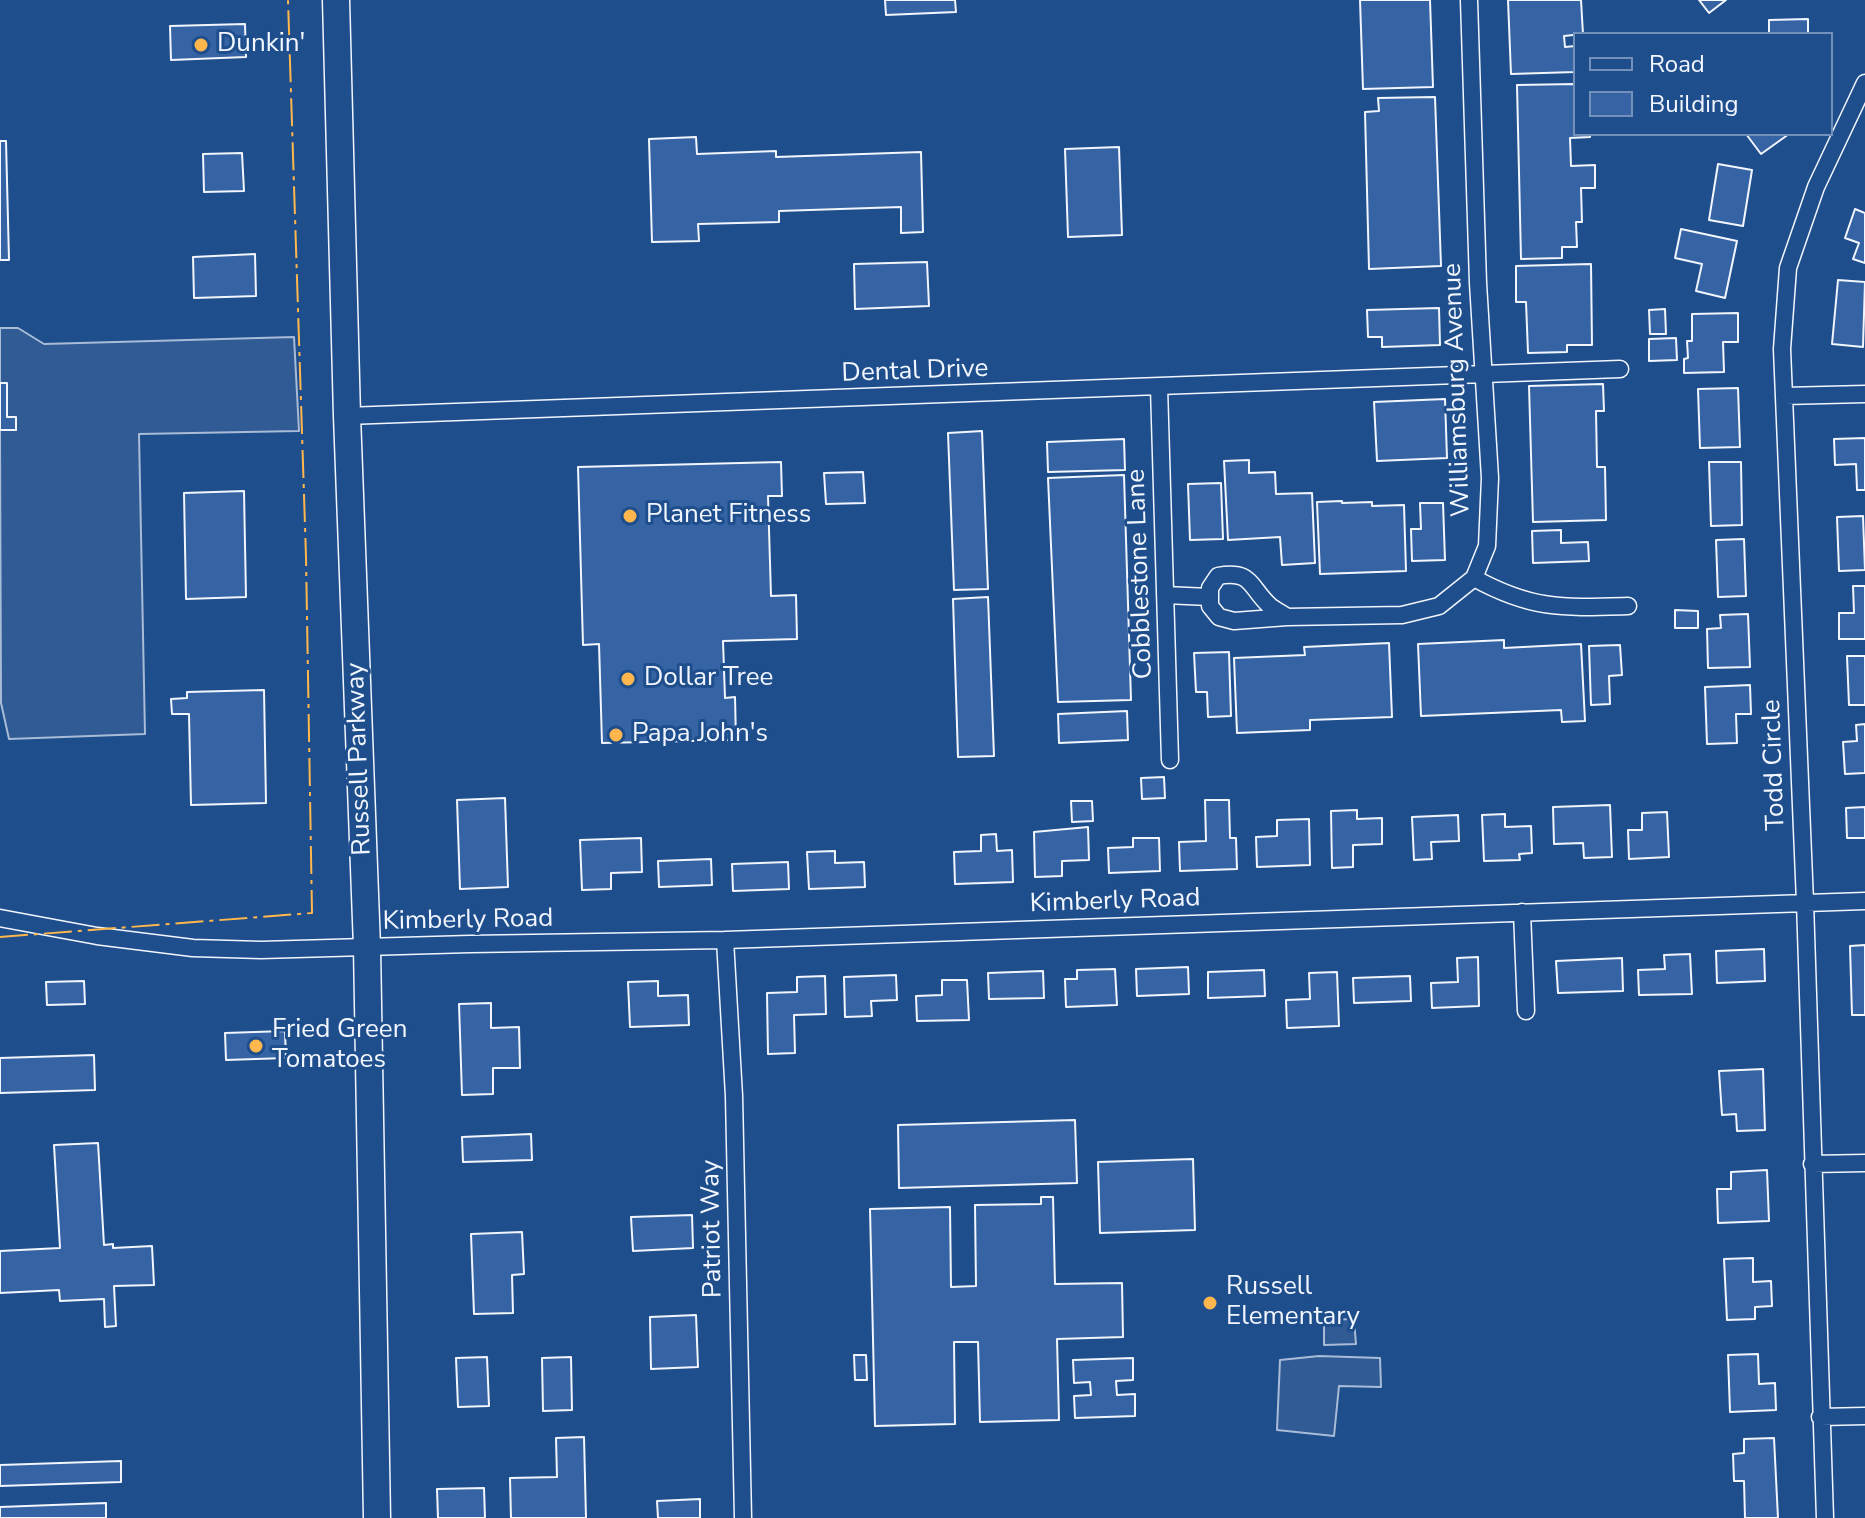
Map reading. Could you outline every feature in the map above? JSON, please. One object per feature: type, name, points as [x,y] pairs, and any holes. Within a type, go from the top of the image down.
[{"type":"main road","name":"Russell Parkway","points":[[336,0],[347,416],[367,947],[377,1518]]},
{"type":"street","name":"Williamsburg Avenue","points":[[1469,0],[1489,509],[1487,546],[1474,578]]},
{"type":"street","name":"Todd Circle","points":[[1825,1518],[1805,902],[1782,349],[1788,268],[1821,176],[1865,83]]},
{"type":"street","name":"Dental Drive","points":[[347,416],[1620,369]]},
{"type":"street","name":"Cobblestone Lane","points":[[1159,387],[1170,760]]},
{"type":"street","points":[[1784,396],[1865,394]]},
{"type":"street","points":[[1287,617],[1271,606],[1250,579],[1233,573],[1218,576],[1210,588],[1210,606],[1219,617],[1234,621],[1402,615],[1439,606],[1474,578],[1524,602],[1565,608],[1628,606]]},
{"type":"street","points":[[1165,595],[1209,597]]},
{"type":"street","name":"Kimberly Road","points":[[0,918],[97,936],[193,948],[261,950],[725,940],[1865,901]]},
{"type":"street","points":[[1522,912],[1526,1011]]},
{"type":"street","name":"Patriot Way","points":[[725,940],[734,1096],[743,1518]]},
{"type":"street","points":[[1812,1164],[1865,1163]]},
{"type":"street","points":[[1820,1417],[1865,1416]]},
{"type":"shaded area","points":[[0,328],[18,328],[44,344],[294,337],[299,431],[139,434],[145,734],[9,739],[1,703],[0,430],[16,430],[7,417],[7,384],[0,383]]},
{"type":"shaded area","points":[[1354,1319],[1356,1344],[1324,1345],[1324,1320]]},
{"type":"shaded area","points":[[1319,1356],[1380,1358],[1381,1387],[1339,1386],[1334,1436],[1277,1430],[1280,1360]]},
{"type":"building","points":[[885,0],[955,0],[956,12],[886,15]]},
{"type":"building","points":[[1360,0],[1430,0],[1433,87],[1363,89]]},
{"type":"building","points":[[1508,0],[1581,0],[1583,32],[1564,36],[1565,47],[1573,46],[1573,72],[1511,74]]},
{"type":"building","points":[[1699,0],[1726,0],[1709,13]]},
{"type":"building","points":[[1808,19],[1808,32],[1769,32],[1769,20]]},
{"type":"building","points":[[245,24],[246,57],[171,60],[170,26]]},
{"type":"building","points":[[1573,84],[1573,136],[1590,136],[1570,138],[1571,166],[1595,165],[1595,188],[1581,188],[1582,222],[1576,222],[1577,247],[1562,247],[1562,258],[1521,259],[1517,85]]},
{"type":"building","points":[[1435,97],[1441,266],[1369,269],[1365,112],[1379,111],[1378,98]]},
{"type":"building","points":[[1748,136],[1786,136],[1761,154]]},
{"type":"building","points":[[696,137],[697,154],[776,151],[776,157],[921,152],[923,232],[901,233],[901,207],[779,211],[779,222],[698,224],[699,241],[652,242],[649,139]]},
{"type":"building","points":[[0,141],[6,141],[9,260],[0,260]]},
{"type":"building","points":[[1119,147],[1122,235],[1068,237],[1065,149]]},
{"type":"building","points":[[242,153],[244,191],[204,192],[203,154]]},
{"type":"building","points":[[1718,164],[1752,170],[1743,226],[1709,220]]},
{"type":"building","points":[[1855,209],[1865,213],[1865,263],[1853,259],[1859,243],[1845,238]]},
{"type":"building","points":[[1681,229],[1737,241],[1725,298],[1696,291],[1702,264],[1675,258]]},
{"type":"building","points":[[255,254],[256,296],[194,298],[193,257]]},
{"type":"building","points":[[927,262],[929,306],[855,309],[854,264]]},
{"type":"building","points":[[1591,264],[1592,345],[1567,345],[1567,352],[1528,353],[1526,302],[1516,302],[1516,266]]},
{"type":"building","points":[[1838,280],[1865,282],[1863,347],[1832,344]]},
{"type":"building","points":[[1439,308],[1440,345],[1382,347],[1382,337],[1368,337],[1367,310]]},
{"type":"building","points":[[1665,309],[1666,334],[1650,334],[1649,310]]},
{"type":"building","points":[[1738,313],[1738,342],[1723,342],[1724,372],[1684,373],[1684,359],[1688,358],[1687,341],[1692,341],[1692,314]]},
{"type":"building","points":[[1676,338],[1677,360],[1649,361],[1649,339]]},
{"type":"building","points":[[0,383],[7,383],[7,417],[16,417],[16,430],[0,430]]},
{"type":"building","points":[[1603,384],[1604,411],[1596,411],[1597,467],[1605,467],[1606,520],[1533,522],[1529,386]]},
{"type":"building","points":[[1738,388],[1740,447],[1700,448],[1698,389]]},
{"type":"building","points":[[1445,399],[1447,458],[1377,461],[1374,402]]},
{"type":"building","points":[[982,431],[988,589],[954,590],[948,433]]},
{"type":"building","points":[[1865,438],[1865,490],[1857,490],[1856,464],[1835,465],[1834,439]]},
{"type":"building","points":[[1124,439],[1125,470],[1048,472],[1047,442]]},
{"type":"building","points":[[1249,460],[1249,473],[1275,472],[1276,494],[1312,493],[1315,563],[1282,565],[1280,537],[1228,540],[1224,461]]},
{"type":"building","points":[[781,462],[782,496],[768,496],[771,596],[796,595],[797,639],[723,641],[725,698],[735,697],[736,740],[602,743],[599,644],[583,645],[578,467]]},
{"type":"building","points":[[1709,462],[1741,462],[1742,525],[1711,526]]},
{"type":"building","points":[[863,472],[865,503],[826,504],[824,473]]},
{"type":"building","points":[[1124,475],[1131,700],[1058,702],[1048,478]]},
{"type":"building","points":[[1221,483],[1223,539],[1190,540],[1188,484]]},
{"type":"building","points":[[244,491],[246,597],[186,599],[184,493]]},
{"type":"building","points":[[1317,502],[1372,502],[1372,506],[1404,505],[1406,571],[1320,574]]},
{"type":"building","points":[[1420,503],[1443,503],[1445,560],[1412,561],[1411,529],[1421,529]]},
{"type":"building","points":[[1863,516],[1865,570],[1839,571],[1837,517]]},
{"type":"building","points":[[1561,530],[1561,543],[1588,542],[1589,561],[1533,563],[1532,531]]},
{"type":"building","points":[[1744,539],[1746,596],[1718,597],[1716,540]]},
{"type":"building","points":[[1853,586],[1865,586],[1865,639],[1839,639],[1839,613],[1854,613]]},
{"type":"building","points":[[988,597],[994,756],[958,757],[953,599]]},
{"type":"building","points":[[1675,610],[1698,611],[1698,628],[1675,628]]},
{"type":"building","points":[[1748,614],[1750,667],[1708,668],[1707,629],[1721,628],[1720,615]]},
{"type":"building","points":[[1504,640],[1504,648],[1581,644],[1585,721],[1562,722],[1561,710],[1421,716],[1418,644]]},
{"type":"building","points":[[1389,643],[1392,717],[1310,720],[1310,730],[1237,733],[1234,658],[1305,655],[1304,647]]},
{"type":"building","points":[[1620,645],[1622,675],[1609,676],[1610,704],[1591,705],[1589,646]]},
{"type":"building","points":[[1229,652],[1231,716],[1208,717],[1207,692],[1196,692],[1194,653]]},
{"type":"building","points":[[1847,656],[1865,656],[1865,705],[1849,705]]},
{"type":"building","points":[[1750,685],[1751,714],[1736,714],[1737,743],[1707,744],[1705,687]]},
{"type":"building","points":[[264,690],[266,803],[191,805],[189,714],[172,714],[171,699],[187,698],[187,692]]},
{"type":"building","points":[[1127,711],[1128,740],[1059,743],[1058,714]]},
{"type":"building","points":[[1865,724],[1865,773],[1845,774],[1843,742],[1857,741],[1856,725]]},
{"type":"building","points":[[1164,777],[1165,798],[1142,799],[1141,778]]},
{"type":"building","points":[[505,798],[508,887],[460,889],[457,800]]},
{"type":"building","points":[[1205,800],[1229,800],[1230,838],[1236,838],[1237,869],[1180,871],[1179,842],[1206,841]]},
{"type":"building","points":[[1071,801],[1092,801],[1093,821],[1072,822]]},
{"type":"building","points":[[1610,805],[1612,857],[1584,858],[1583,843],[1554,844],[1553,807]]},
{"type":"building","points":[[1865,807],[1865,838],[1847,838],[1846,808]]},
{"type":"building","points":[[1357,810],[1357,819],[1382,818],[1382,844],[1353,845],[1353,867],[1332,868],[1331,811]]},
{"type":"building","points":[[1667,812],[1669,857],[1629,859],[1628,830],[1642,830],[1642,813]]},
{"type":"building","points":[[1505,814],[1505,827],[1531,826],[1532,853],[1519,854],[1520,860],[1484,861],[1482,815]]},
{"type":"building","points":[[1458,815],[1459,841],[1431,842],[1432,859],[1414,860],[1412,817]]},
{"type":"building","points":[[1309,819],[1310,865],[1257,867],[1256,837],[1277,836],[1277,820]]},
{"type":"building","points":[[1088,827],[1089,860],[1062,861],[1062,876],[1035,877],[1034,832]]},
{"type":"building","points":[[996,834],[997,851],[1012,850],[1013,882],[955,884],[954,852],[981,851],[981,835]]},
{"type":"building","points":[[641,838],[642,872],[611,873],[611,889],[582,890],[580,840]]},
{"type":"building","points":[[1133,838],[1159,838],[1160,871],[1109,873],[1108,848],[1133,847]]},
{"type":"building","points":[[835,851],[835,863],[864,862],[865,887],[809,889],[807,852]]},
{"type":"building","points":[[711,859],[712,885],[659,887],[658,861]]},
{"type":"building","points":[[788,862],[789,889],[733,891],[732,864]]},
{"type":"building","points":[[1865,945],[1865,1015],[1852,1015],[1850,946]]},
{"type":"building","points":[[1764,949],[1765,981],[1717,983],[1716,951]]},
{"type":"building","points":[[1690,954],[1692,994],[1639,995],[1638,970],[1665,969],[1664,955]]},
{"type":"building","points":[[1478,957],[1479,1006],[1432,1008],[1431,983],[1458,982],[1457,958]]},
{"type":"building","points":[[1622,958],[1623,991],[1558,993],[1556,961]]},
{"type":"building","points":[[1188,967],[1189,994],[1137,996],[1136,969]]},
{"type":"building","points":[[1115,969],[1117,1005],[1066,1007],[1065,979],[1077,979],[1077,970]]},
{"type":"building","points":[[1264,970],[1265,996],[1208,998],[1208,972]]},
{"type":"building","points":[[1043,971],[1044,998],[989,999],[988,973]]},
{"type":"building","points":[[1337,972],[1339,1026],[1287,1028],[1286,1000],[1310,999],[1309,973]]},
{"type":"building","points":[[896,975],[897,1000],[871,1001],[872,1016],[845,1017],[844,977]]},
{"type":"building","points":[[825,976],[826,1014],[794,1015],[795,1053],[768,1054],[767,993],[797,992],[797,977]]},
{"type":"building","points":[[1410,976],[1411,1001],[1354,1003],[1353,978]]},
{"type":"building","points":[[942,980],[967,980],[969,1020],[917,1021],[916,996],[942,995]]},
{"type":"building","points":[[84,981],[85,1004],[47,1005],[46,982]]},
{"type":"building","points":[[658,981],[658,996],[688,995],[689,1025],[630,1027],[628,982]]},
{"type":"building","points":[[491,1003],[491,1028],[519,1027],[520,1068],[493,1068],[493,1094],[462,1095],[459,1004]]},
{"type":"building","name":"Fried Green Tomatoes","points":[[285,1031],[286,1058],[226,1060],[225,1033]]},
{"type":"building","points":[[94,1055],[95,1090],[0,1093],[0,1058]]},
{"type":"building","points":[[1763,1069],[1765,1130],[1737,1131],[1736,1114],[1722,1115],[1719,1071]]},
{"type":"building","points":[[1075,1120],[1077,1183],[899,1188],[898,1125]]},
{"type":"building","points":[[531,1134],[532,1160],[463,1162],[462,1137]]},
{"type":"building","points":[[98,1143],[104,1245],[113,1244],[113,1248],[152,1246],[154,1285],[114,1286],[116,1326],[105,1327],[104,1299],[60,1301],[59,1290],[0,1293],[0,1251],[60,1248],[54,1145]]},
{"type":"building","points":[[1193,1159],[1195,1230],[1100,1233],[1098,1162]]},
{"type":"building","points":[[1767,1170],[1769,1221],[1718,1223],[1717,1189],[1731,1189],[1731,1172]]},
{"type":"building","points":[[1041,1197],[1053,1197],[1055,1284],[1122,1283],[1123,1337],[1057,1339],[1059,1420],[980,1422],[978,1342],[954,1342],[955,1424],[875,1426],[870,1209],[950,1207],[951,1287],[976,1286],[975,1205],[1041,1204]]},
{"type":"building","points":[[692,1215],[693,1248],[633,1251],[631,1217]]},
{"type":"building","points":[[522,1232],[524,1274],[512,1275],[513,1313],[474,1314],[471,1234]]},
{"type":"building","points":[[1753,1258],[1753,1282],[1771,1281],[1772,1306],[1755,1307],[1755,1319],[1727,1320],[1724,1259]]},
{"type":"building","points":[[696,1315],[698,1367],[651,1369],[650,1317]]},
{"type":"building","points":[[1758,1354],[1759,1384],[1775,1383],[1776,1410],[1730,1412],[1728,1355]]},
{"type":"building","points":[[854,1355],[866,1355],[867,1380],[855,1380]]},
{"type":"building","points":[[487,1357],[489,1406],[458,1407],[456,1358]]},
{"type":"building","points":[[571,1357],[572,1410],[543,1411],[542,1358]]},
{"type":"building","points":[[1133,1358],[1133,1380],[1116,1381],[1117,1395],[1135,1394],[1135,1416],[1075,1418],[1074,1396],[1091,1395],[1090,1382],[1074,1383],[1073,1360]]},
{"type":"building","points":[[584,1437],[586,1518],[511,1518],[510,1478],[557,1477],[556,1438]]},
{"type":"building","points":[[1774,1438],[1778,1518],[1745,1518],[1744,1481],[1734,1481],[1733,1454],[1744,1453],[1744,1439]]},
{"type":"building","points":[[121,1461],[121,1482],[0,1486],[0,1465]]},
{"type":"building","points":[[484,1488],[485,1518],[438,1518],[437,1489]]},
{"type":"building","points":[[700,1499],[700,1518],[658,1518],[657,1501]]},
{"type":"building","points":[[106,1503],[106,1518],[0,1518],[0,1507]]},
{"type":"power","points":[[0,937],[312,913],[306,557],[288,0]]},
{"type":"place","name":"Dunkin'","points":[[201,45]]},
{"type":"place","name":"Planet Fitness","points":[[630,516]]},
{"type":"place","name":"Dollar Tree","points":[[628,679]]},
{"type":"place","name":"Papa John's","points":[[616,735]]},
{"type":"place","name":"Fried Green Tomatoes","points":[[256,1046]]},
{"type":"place","name":"Russell Elementary","points":[[1210,1303]]}]
